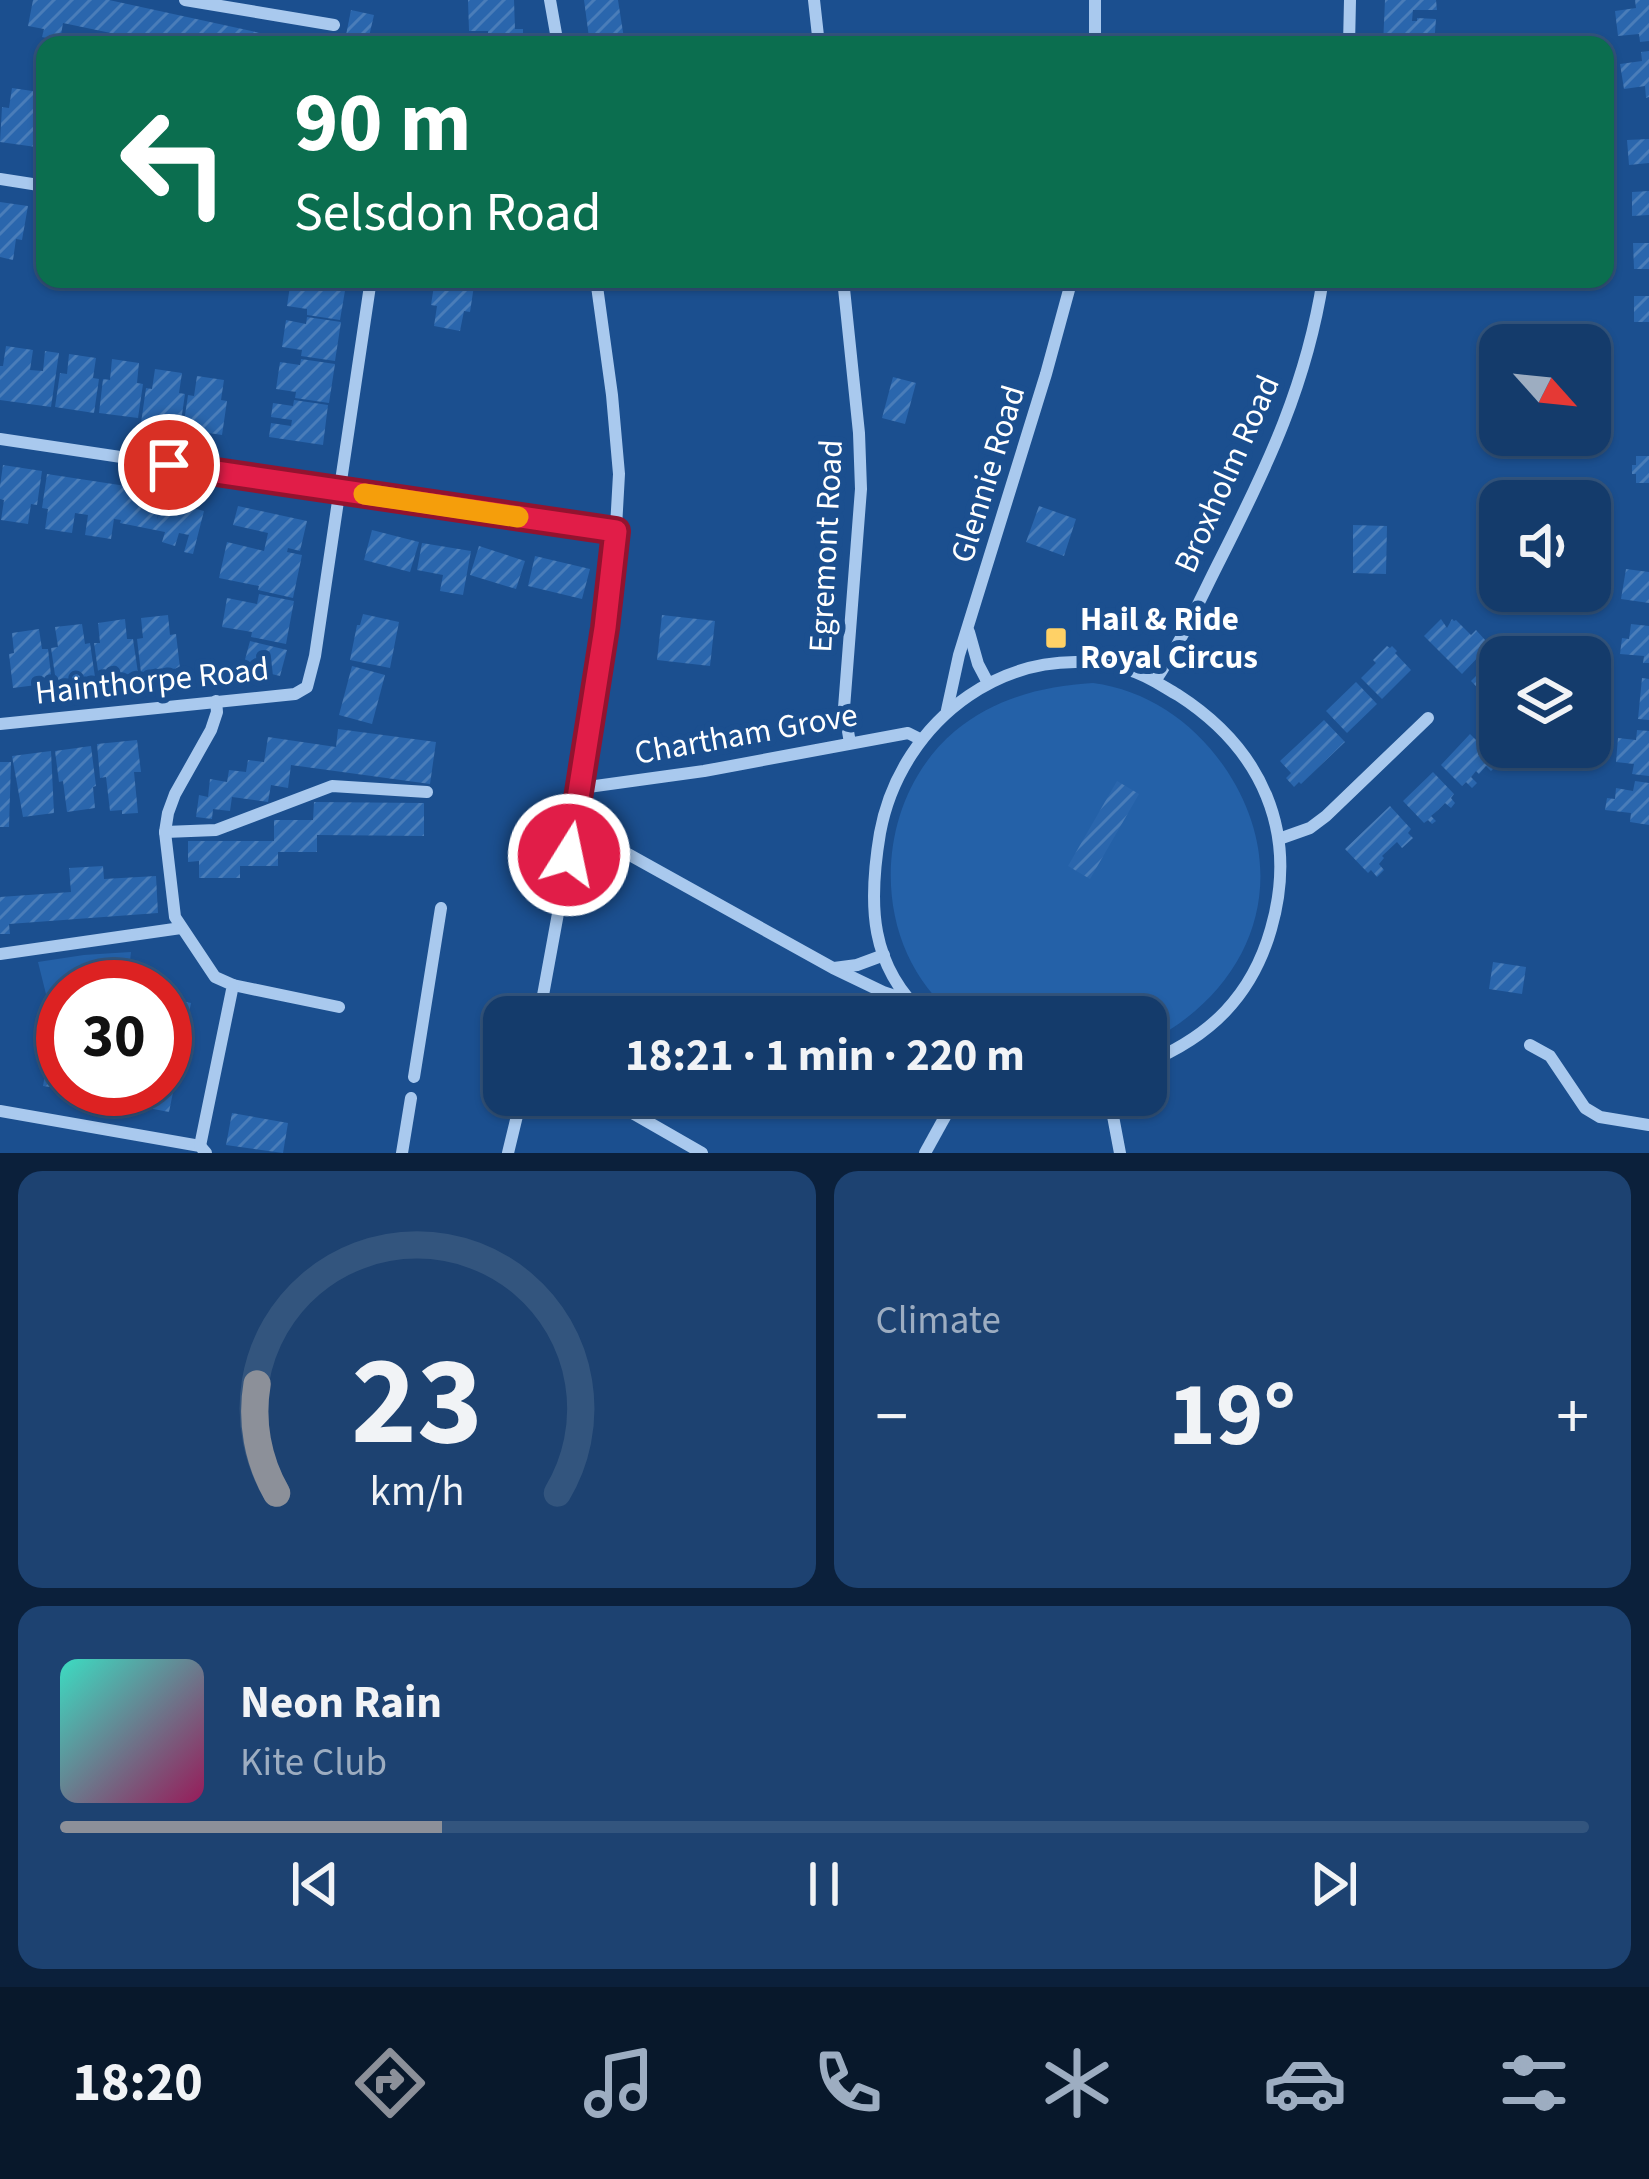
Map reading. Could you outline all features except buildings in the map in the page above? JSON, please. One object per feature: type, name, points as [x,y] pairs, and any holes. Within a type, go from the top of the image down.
[{"type":"street","points":[[184,0],[302,19]]},
{"type":"street","points":[[211,0],[334,25]]},
{"type":"street","points":[[302,19],[305,0]]},
{"type":"street","points":[[550,0],[556,36]]},
{"type":"street","points":[[814,0],[818,36]]},
{"type":"street","points":[[1095,0],[1096,36]]},
{"type":"street","points":[[1349,36],[1351,0]]},
{"type":"street","points":[[0,179],[36,185]]},
{"type":"street","points":[[340,490],[370,288]]},
{"type":"street","points":[[543,996],[581,788],[616,531],[619,475],[597,288]]},
{"type":"street","name":"Egremont Road","points":[[844,288],[861,489],[844,707],[850,743]]},
{"type":"street","name":"Glennie Road","points":[[947,710],[959,655],[1069,288]]},
{"type":"street","name":"Broxholm Road","points":[[1155,681],[1282,433],[1307,355],[1321,288]]},
{"type":"street","points":[[0,439],[616,531]]},
{"type":"street","name":"Hainthorpe Road","points":[[0,724],[295,694],[307,687],[340,490]]},
{"type":"street","points":[[968,631],[988,683]]},
{"type":"street","points":[[905,996],[874,925],[874,872],[885,807],[920,739],[947,710],[988,683],[1033,668],[1085,663],[1131,670],[1192,704],[1240,749],[1265,787],[1279,839],[1280,890],[1257,968],[1210,1028],[1167,1053]]},
{"type":"street","points":[[216,701],[211,730],[168,813],[165,832],[176,917],[222,982],[339,1007]]},
{"type":"street","points":[[1279,839],[1310,828],[1326,816],[1428,718]]},
{"type":"street","name":"Chartham Grove","points":[[581,788],[704,771],[908,733],[920,739]]},
{"type":"street","points":[[165,832],[216,830],[332,786],[427,792]]},
{"type":"street","points":[[574,824],[833,968],[895,996]]},
{"type":"street","points":[[414,1078],[441,908]]},
{"type":"street","points":[[0,954],[181,928]]},
{"type":"street","points":[[833,968],[884,955]]},
{"type":"street","points":[[0,1111],[203,1150],[233,985]]},
{"type":"street","points":[[1530,1045],[1550,1056],[1585,1108],[1600,1117],[1649,1124]]},
{"type":"street","points":[[402,1153],[411,1098]]},
{"type":"street","points":[[508,1153],[517,1116]]},
{"type":"street","points":[[638,1116],[702,1153]]},
{"type":"street","points":[[925,1153],[945,1116]]},
{"type":"street","points":[[1113,1116],[1120,1153]]},
{"type":"green space","points":[[1093,683],[1113,687],[1149,700],[1182,722],[1223,765],[1245,805],[1258,845],[1260,884],[1254,922],[1239,958],[1216,991],[1167,1030],[1167,996],[936,996],[907,954],[895,916],[891,876],[895,835],[907,796],[927,761],[970,720],[1003,702],[1056,687]]},
{"type":"green space","points":[[131,952],[130,960],[51,960]]},
{"type":"slow traffic","points":[[364,494],[518,517]]},
{"type":"place","name":"Hail & Ride Royal Circus","points":[[1056,638]]},
{"type":"route","points":[[169,465],[616,531],[569,855]]}]
